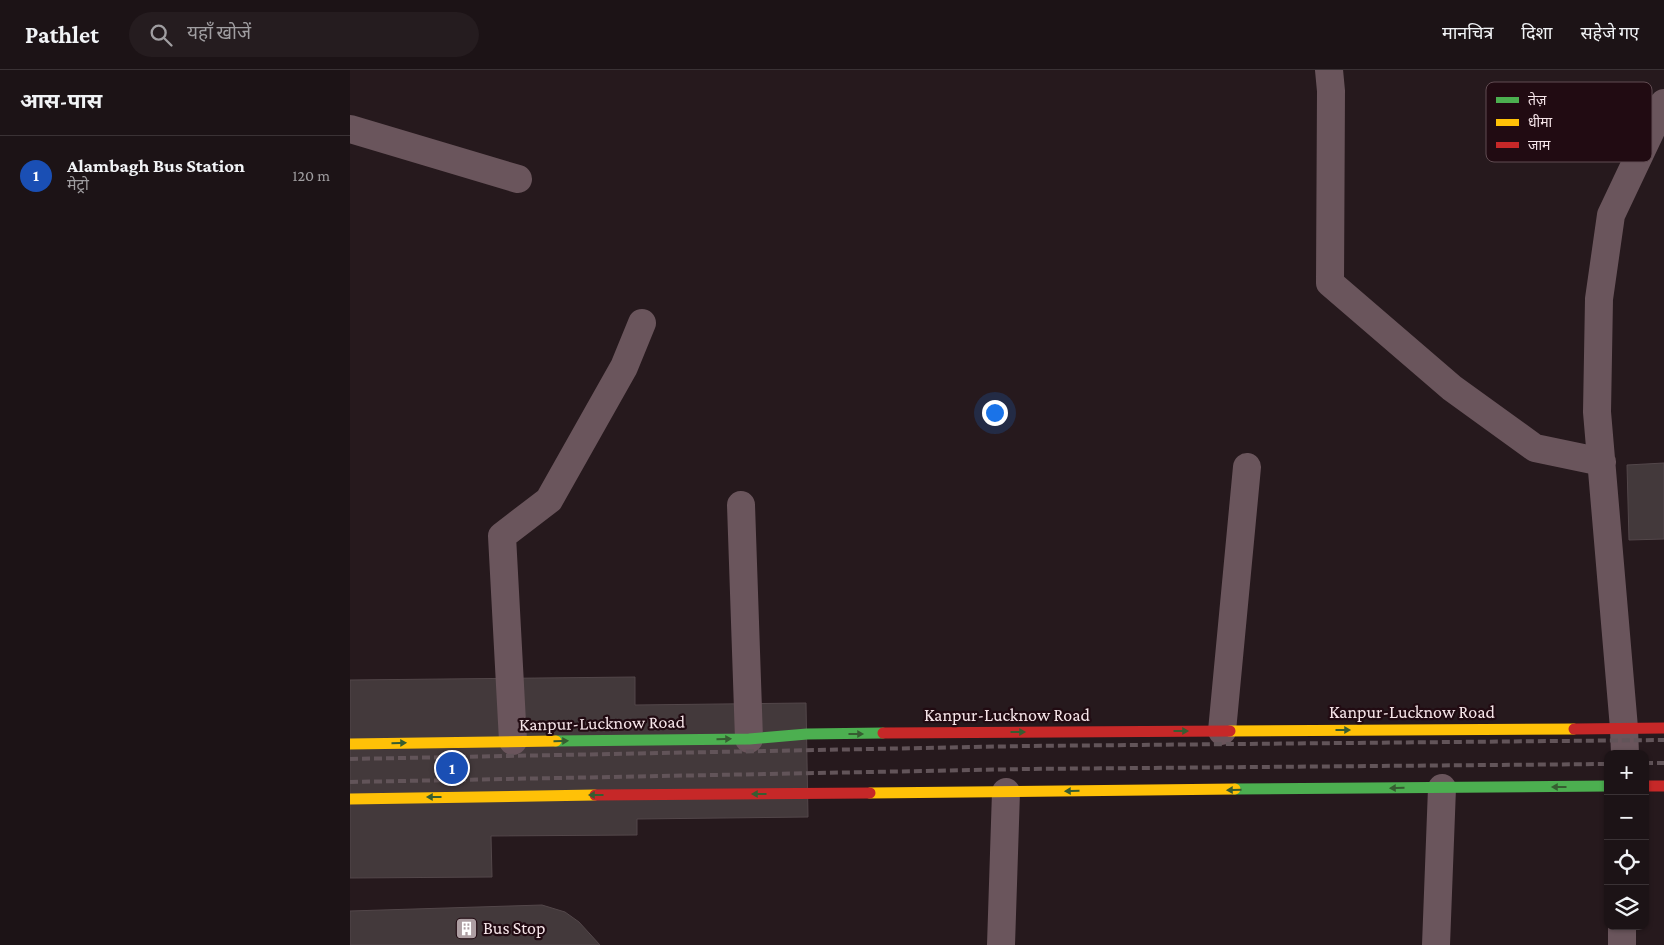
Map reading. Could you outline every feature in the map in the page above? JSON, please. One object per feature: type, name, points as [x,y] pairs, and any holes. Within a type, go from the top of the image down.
[{"type":"main road","name":"Kanpur-Lucknow Road","points":[[350,744],[749,739],[807,734],[1222,731],[1624,741],[1664,728]]},
{"type":"main road","points":[[350,800],[411,797],[1604,786]]},
{"type":"main road","points":[[1649,786],[1664,786]]},
{"type":"street","points":[[1329,70],[1331,91],[1330,282],[1452,388],[1535,448],[1602,462]]},
{"type":"street","points":[[1652,128],[1664,103]]},
{"type":"street","points":[[350,129],[518,179]]},
{"type":"street","points":[[1624,741],[1597,412],[1599,299],[1611,215],[1636,162]]},
{"type":"street","points":[[513,741],[502,536],[548,500],[624,367],[642,323]]},
{"type":"street","points":[[1222,731],[1247,467]]},
{"type":"street","points":[[741,505],[749,739]]},
{"type":"street","points":[[1436,945],[1442,788]]},
{"type":"street","points":[[1001,945],[1006,792]]},
{"type":"street","points":[[1622,930],[1622,945]]},
{"type":"building","points":[[1664,463],[1664,539],[1629,540],[1627,465]]},
{"type":"building","points":[[635,677],[635,705],[806,703],[808,817],[637,819],[637,835],[491,836],[492,877],[350,878],[350,680]]},
{"type":"building","name":"Bus Stop","points":[[542,905],[565,912],[579,922],[600,945],[350,945],[350,911]]},
{"type":"railway","points":[[350,759],[1026,746],[1664,740]]},
{"type":"railway","points":[[1649,763],[1664,763]]},
{"type":"railway","points":[[350,782],[1026,769],[1604,764]]},
{"type":"traffic: fast","points":[[556,741],[749,739],[807,734],[883,733]]},
{"type":"traffic: fast","points":[[1235,789],[1604,786]]},
{"type":"traffic: slow","points":[[1230,731],[1574,729]]},
{"type":"traffic: slow","points":[[350,744],[556,741]]},
{"type":"traffic: slow","points":[[870,793],[1235,789]]},
{"type":"traffic: slow","points":[[350,799],[595,795]]},
{"type":"traffic: jam","points":[[1574,729],[1664,728]]},
{"type":"traffic: jam","points":[[883,733],[1230,731]]},
{"type":"traffic: jam","points":[[1649,786],[1664,786]]},
{"type":"traffic: jam","points":[[595,795],[870,793]]},
{"type":"place","name":"Alambagh Bus Station","points":[[452,768]]},
{"type":"place","name":"Bus Stop","points":[[467,928]]}]
